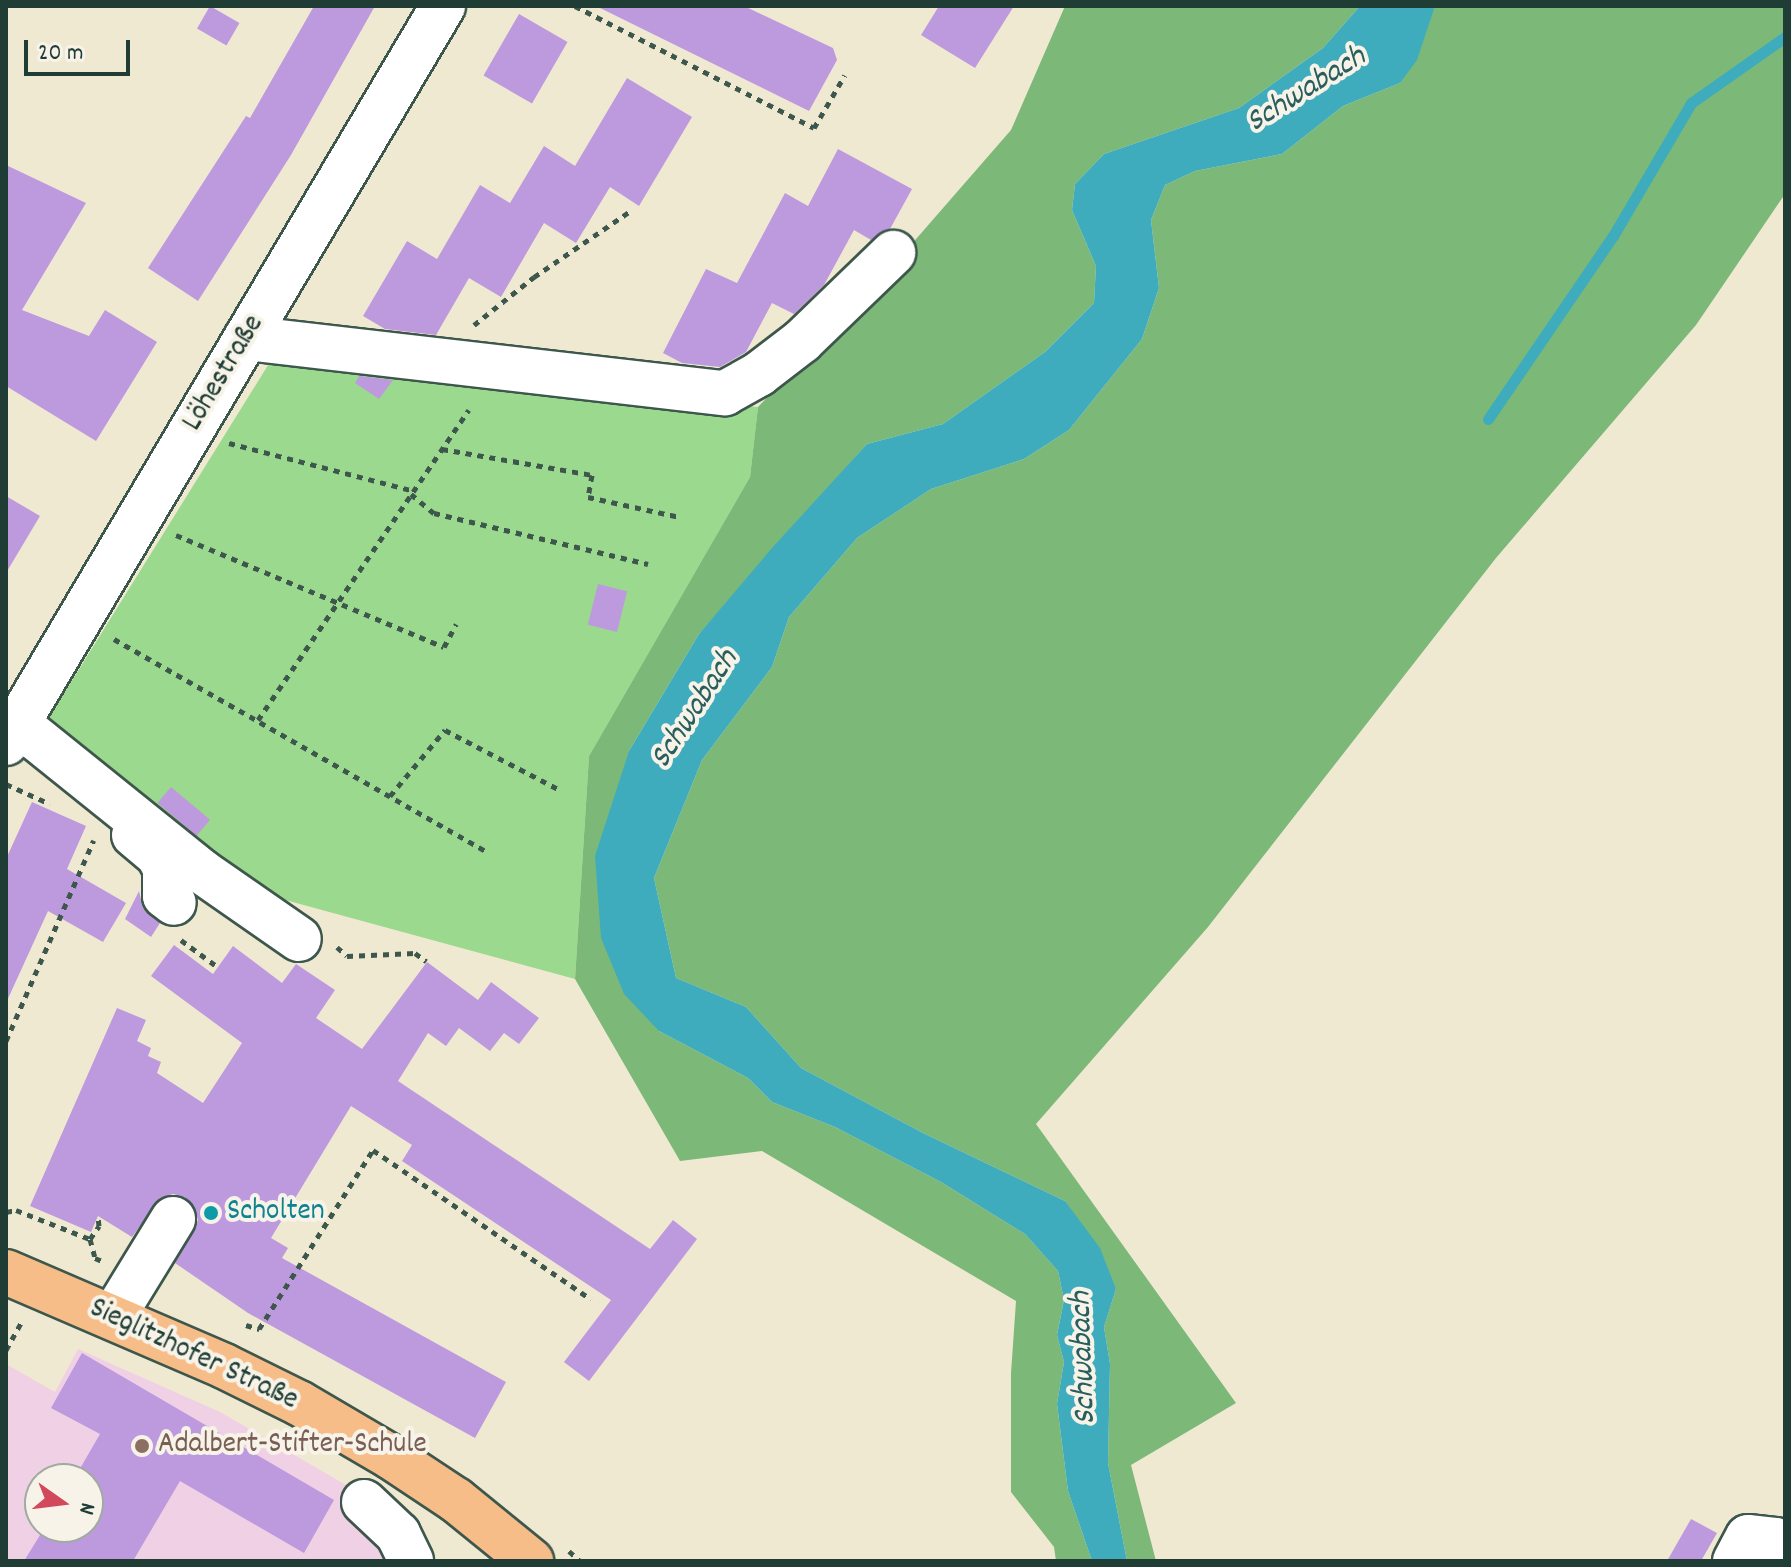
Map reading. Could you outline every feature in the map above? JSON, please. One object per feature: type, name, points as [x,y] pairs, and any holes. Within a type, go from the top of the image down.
[{"type":"main road","name":"Sieglitzhofer Straße","points":[[6,1272],[236,1372],[369,1444],[456,1500],[531,1561]]},
{"type":"street","name":"Löhestraße","points":[[11,734],[443,6]]},
{"type":"street","points":[[246,338],[725,393],[759,374],[802,341],[893,253]]},
{"type":"street","points":[[11,734],[158,855],[165,868],[165,896],[174,903]]},
{"type":"street","points":[[11,734],[299,939]]},
{"type":"street","points":[[121,1321],[175,1233]]},
{"type":"street","points":[[364,1502],[398,1534],[411,1561]]},
{"type":"street","points":[[1735,1561],[1748,1537],[1775,1540],[1785,1545]]},
{"type":"path","points":[[575,6],[814,128],[845,75]]},
{"type":"path","points":[[429,360],[534,277],[629,212]]},
{"type":"path","points":[[258,721],[469,410]]},
{"type":"path","points":[[224,442],[412,492],[434,513],[648,564]]},
{"type":"path","points":[[442,449],[592,475],[588,497],[680,517]]},
{"type":"path","points":[[137,522],[165,530],[444,647],[456,624]]},
{"type":"path","points":[[108,636],[488,852]]},
{"type":"path","points":[[390,796],[445,730],[558,789]]},
{"type":"path","points":[[6,784],[60,808]]},
{"type":"path","points":[[6,1041],[100,826]]},
{"type":"path","points":[[299,939],[314,929],[347,956],[415,953],[426,961]]},
{"type":"path","points":[[246,1325],[259,1329],[373,1150],[591,1299]]},
{"type":"path","points":[[6,1212],[16,1210],[90,1239]]},
{"type":"path","points":[[95,1258],[90,1239],[99,1226],[98,1216]]},
{"type":"shaded area","name":"Adalbert-Stifter-Schule","points":[[78,1349],[220,1412],[405,1519],[438,1561],[6,1561],[6,1364],[55,1392]]},
{"type":"green space","points":[[1065,6],[1360,6],[1323,48],[1239,108],[1104,154],[1075,184],[1072,210],[1096,266],[1094,303],[1045,352],[943,424],[867,444],[699,634],[629,751],[659,1031],[748,1078],[772,1102],[835,1127],[941,1182],[1025,1234],[1058,1271],[1064,1300],[1057,1335],[1064,1362],[1057,1404],[1068,1491],[1092,1561],[1056,1561],[1054,1547],[1011,1492],[1011,1373],[1016,1301],[762,1151],[680,1161],[575,979],[589,756],[750,477],[758,407],[903,254],[1011,130]]},
{"type":"green space","points":[[1435,6],[1785,6],[1785,194],[1696,325],[1496,558],[1208,927],[1036,1124],[1236,1403],[1131,1465],[1156,1561],[1127,1561],[1108,1463],[1110,1364],[1104,1327],[1116,1289],[1065,1201],[923,1133],[801,1068],[746,1007],[676,978],[654,878],[702,760],[772,667],[789,617],[857,538],[931,489],[1024,459],[1069,430],[1142,339],[1159,288],[1151,220],[1165,185],[1195,171],[1282,154],[1343,106],[1400,83]]},
{"type":"green space","points":[[275,354],[758,407],[750,477],[589,756],[575,979],[234,886],[40,732]]},
{"type":"water","name":"Schwabach","points":[[1360,6],[1435,6],[1417,60],[1400,83],[1343,106],[1282,154],[1195,171],[1165,185],[1151,220],[1159,288],[1142,339],[1069,430],[1024,459],[931,489],[857,538],[789,617],[772,667],[702,760],[654,878],[676,978],[746,1007],[801,1068],[923,1133],[1065,1201],[1100,1248],[1116,1289],[1104,1327],[1110,1364],[1108,1463],[1127,1561],[1092,1561],[1068,1491],[1057,1404],[1064,1362],[1057,1335],[1064,1300],[1058,1271],[1025,1234],[941,1182],[835,1127],[772,1102],[748,1078],[659,1031],[624,994],[601,938],[595,856],[629,751],[699,634],[772,548],[867,444],[943,424],[1045,352],[1094,303],[1096,266],[1072,210],[1075,184],[1104,154],[1239,108],[1323,48]]},
{"type":"building","points":[[210,6],[239,23],[226,46],[197,29]]},
{"type":"building","points":[[314,6],[375,6],[291,155],[198,301],[148,268],[246,116],[250,118]]},
{"type":"building","points":[[596,6],[744,6],[833,48],[837,60],[809,111]]},
{"type":"building","points":[[939,6],[1014,6],[975,68],[921,35]]},
{"type":"building","points":[[519,14],[567,42],[532,103],[484,75]]},
{"type":"building","points":[[627,78],[692,117],[639,206],[610,187],[576,243],[544,223],[501,297],[469,278],[436,335],[385,329],[363,316],[407,241],[437,259],[480,185],[510,203],[544,146],[575,166]]},
{"type":"building","points":[[838,149],[912,189],[890,229],[871,240],[854,230],[824,285],[794,314],[772,303],[746,352],[720,367],[682,363],[663,353],[706,269],[737,283],[785,193],[808,206]]},
{"type":"building","points":[[6,165],[86,203],[22,310],[89,336],[105,310],[157,342],[96,441],[6,386]]},
{"type":"building","points":[[359,376],[393,380],[379,399],[355,383]]},
{"type":"building","points":[[6,496],[40,516],[6,573]]},
{"type":"building","points":[[598,584],[627,591],[617,632],[588,625]]},
{"type":"building","points":[[171,787],[210,820],[197,836],[158,803]]},
{"type":"building","points":[[32,802],[86,826],[67,869],[126,903],[103,942],[48,911],[6,1003],[6,859]]},
{"type":"building","points":[[139,891],[143,908],[160,923],[151,937],[125,919]]},
{"type":"building","points":[[174,945],[213,974],[233,946],[282,983],[296,964],[335,990],[316,1018],[362,1049],[427,962],[478,1000],[491,982],[539,1018],[519,1044],[504,1033],[490,1051],[459,1028],[446,1046],[428,1033],[398,1081],[650,1249],[673,1220],[697,1239],[589,1381],[564,1362],[611,1300],[402,1161],[412,1145],[351,1106],[271,1238],[288,1248],[282,1258],[506,1382],[475,1438],[248,1313],[175,1263],[198,1220],[194,1206],[185,1197],[173,1194],[160,1198],[132,1237],[98,1216],[91,1232],[30,1206],[117,1008],[146,1020],[137,1041],[151,1048],[148,1056],[161,1062],[157,1073],[203,1103],[242,1043],[151,976]]},
{"type":"building","points":[[82,1353],[334,1500],[304,1553],[180,1481],[133,1561],[24,1561],[35,1543],[104,1543],[104,1463],[83,1463],[100,1434],[51,1408]]},
{"type":"building","points":[[1691,1519],[1717,1533],[1701,1561],[1667,1561]]},
{"type":"waterway","points":[[1488,419],[1613,236],[1691,103],[1785,37]]},
{"type":"place","name":"Scholten","points":[[211,1213]]},
{"type":"place","name":"Adalbert-Stifter-Schule","points":[[142,1446]]}]
